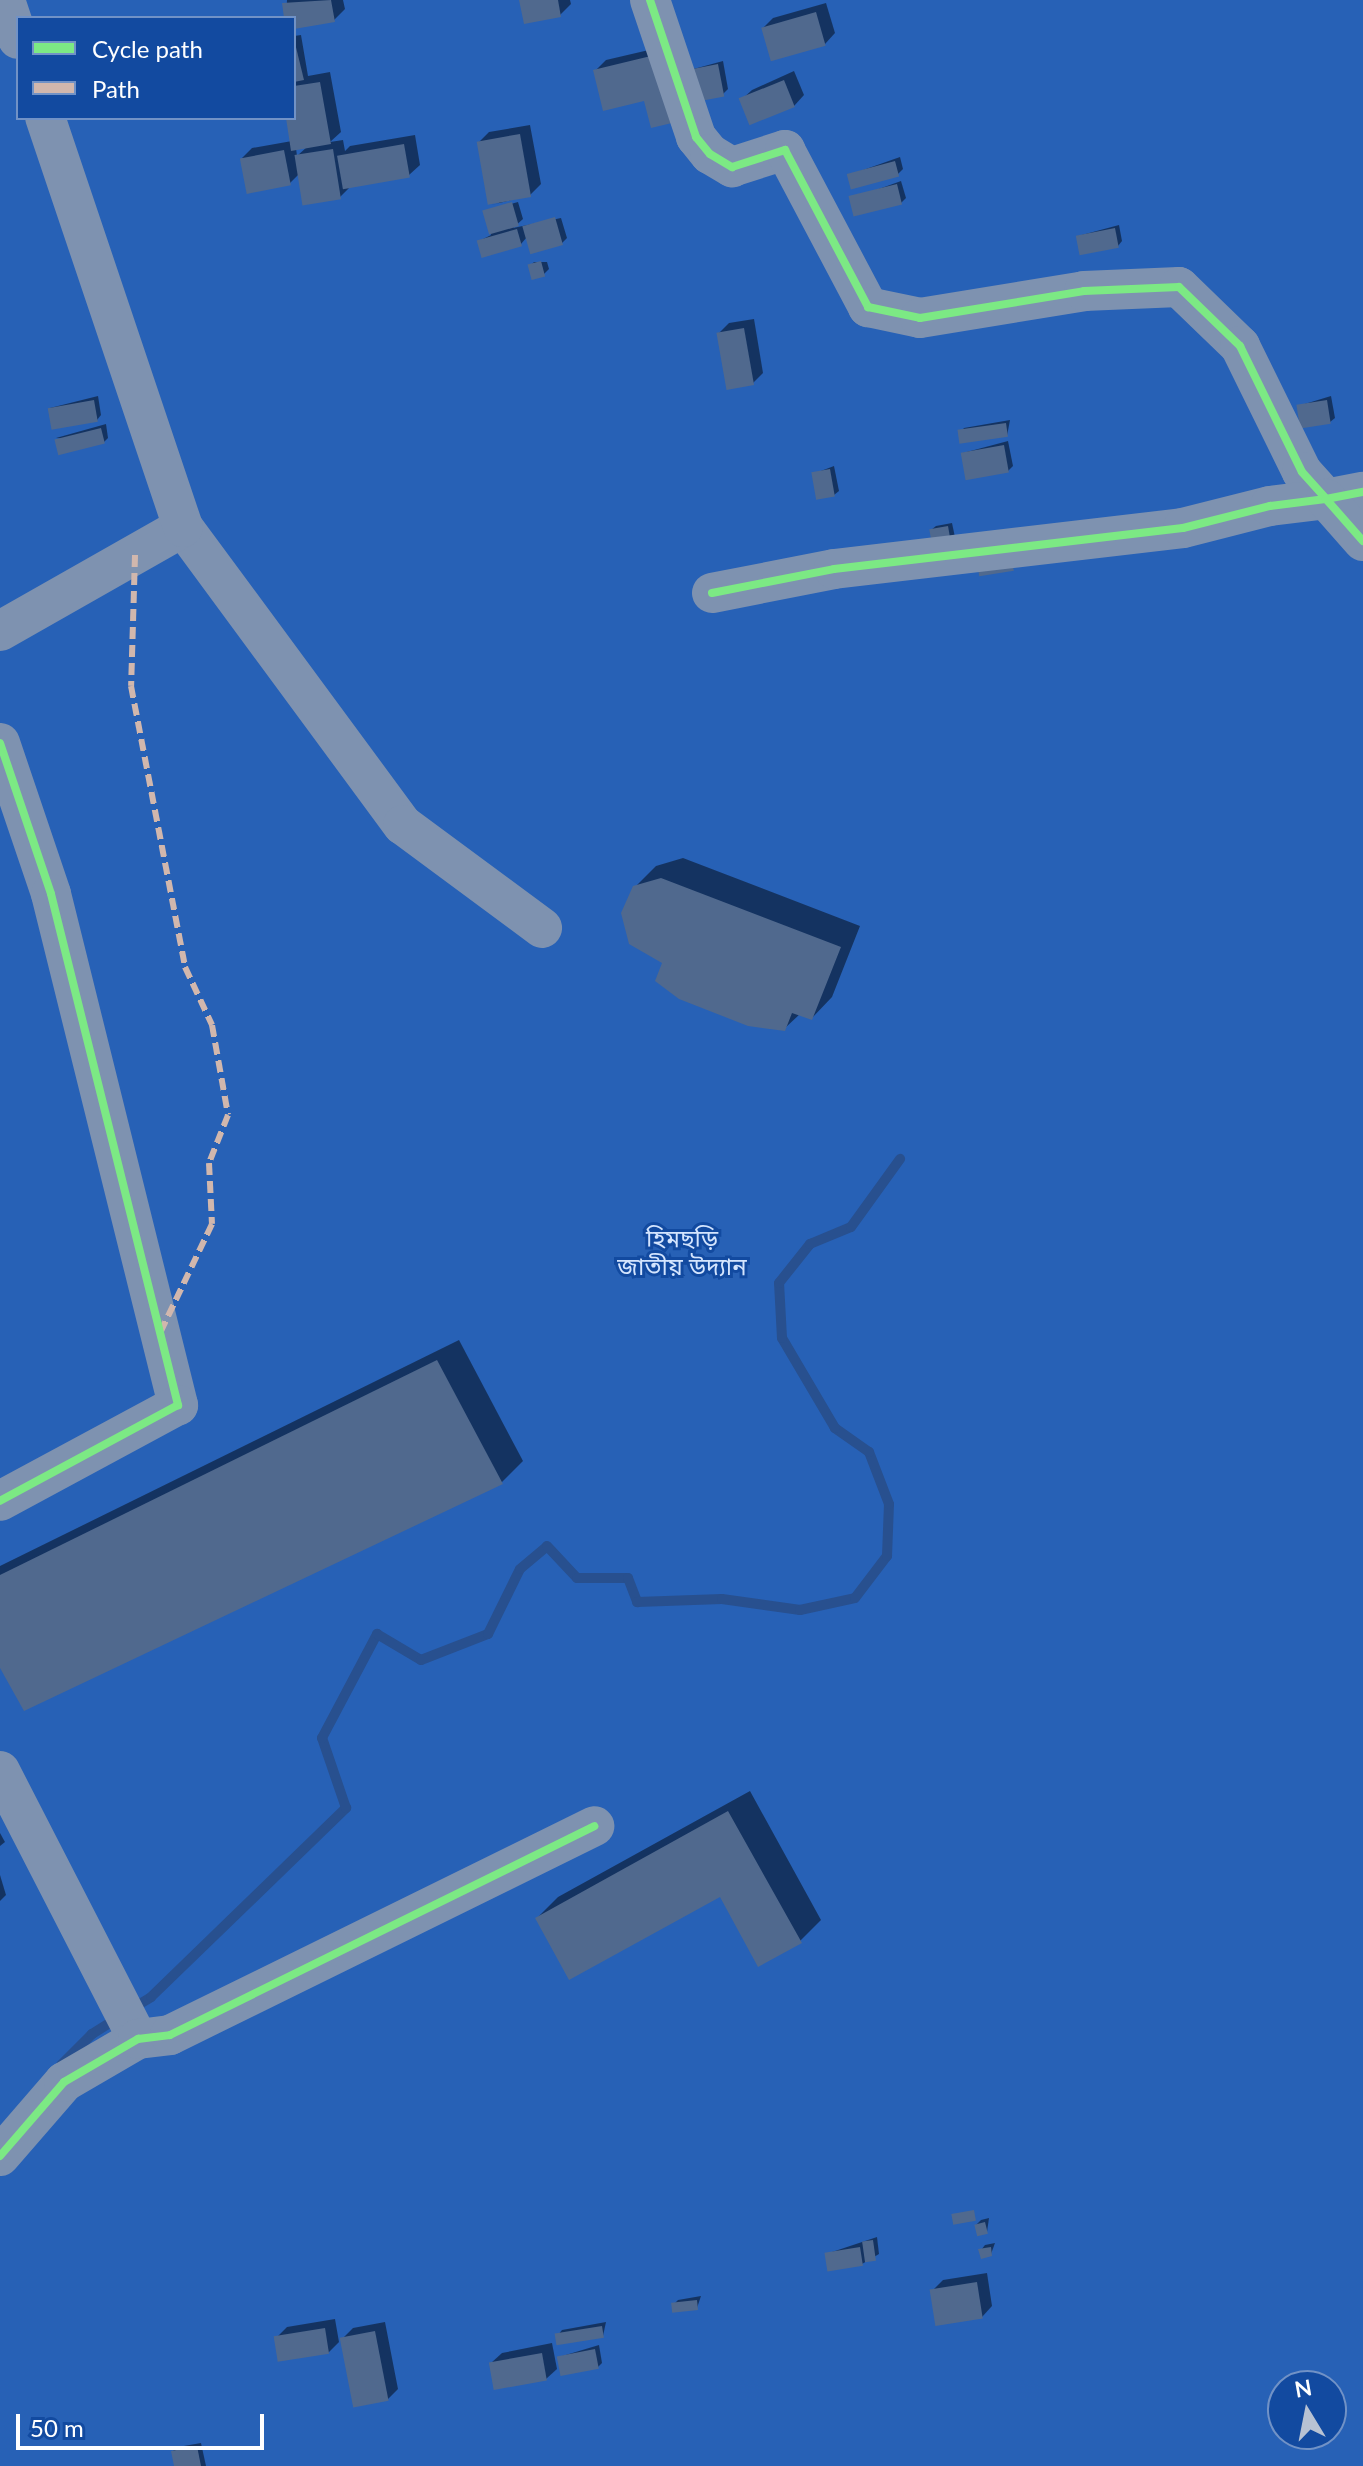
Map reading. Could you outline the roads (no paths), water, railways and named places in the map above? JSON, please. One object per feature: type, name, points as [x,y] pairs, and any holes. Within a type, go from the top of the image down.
[{"type":"street","points":[[5,0],[16,33]]},
{"type":"street","points":[[650,0],[696,137],[710,154],[732,167],[785,150],[868,307],[920,318],[1084,291],[1179,287],[1240,346],[1302,472],[1345,495],[1363,541]]},
{"type":"street","points":[[46,120],[183,527],[403,825],[542,928]]},
{"type":"street","points":[[712,593],[834,569],[1183,528],[1270,506],[1345,495]]},
{"type":"street","points":[[0,631],[183,527]]},
{"type":"street","points":[[0,743],[51,894],[178,1405],[0,1501]]},
{"type":"street","points":[[0,1771],[138,2039]]},
{"type":"street","points":[[0,2156],[64,2082],[138,2039],[170,2035],[594,1826]]},
{"type":"waterway","points":[[133,2008],[151,1997],[346,1808],[322,1738],[377,1634],[421,1660],[488,1634],[520,1569],[547,1546],[577,1578],[628,1578],[637,1602],[722,1599],[800,1610],[855,1598],[887,1556],[889,1504],[869,1452],[835,1428],[782,1338],[779,1283],[810,1244],[851,1227],[900,1159]]},
{"type":"waterway","points":[[61,2065],[92,2034],[119,2017]]},
{"type":"park label","name":"হিমছড়ি জাতীয় উদ্যান","points":[[682,1252]]}]
